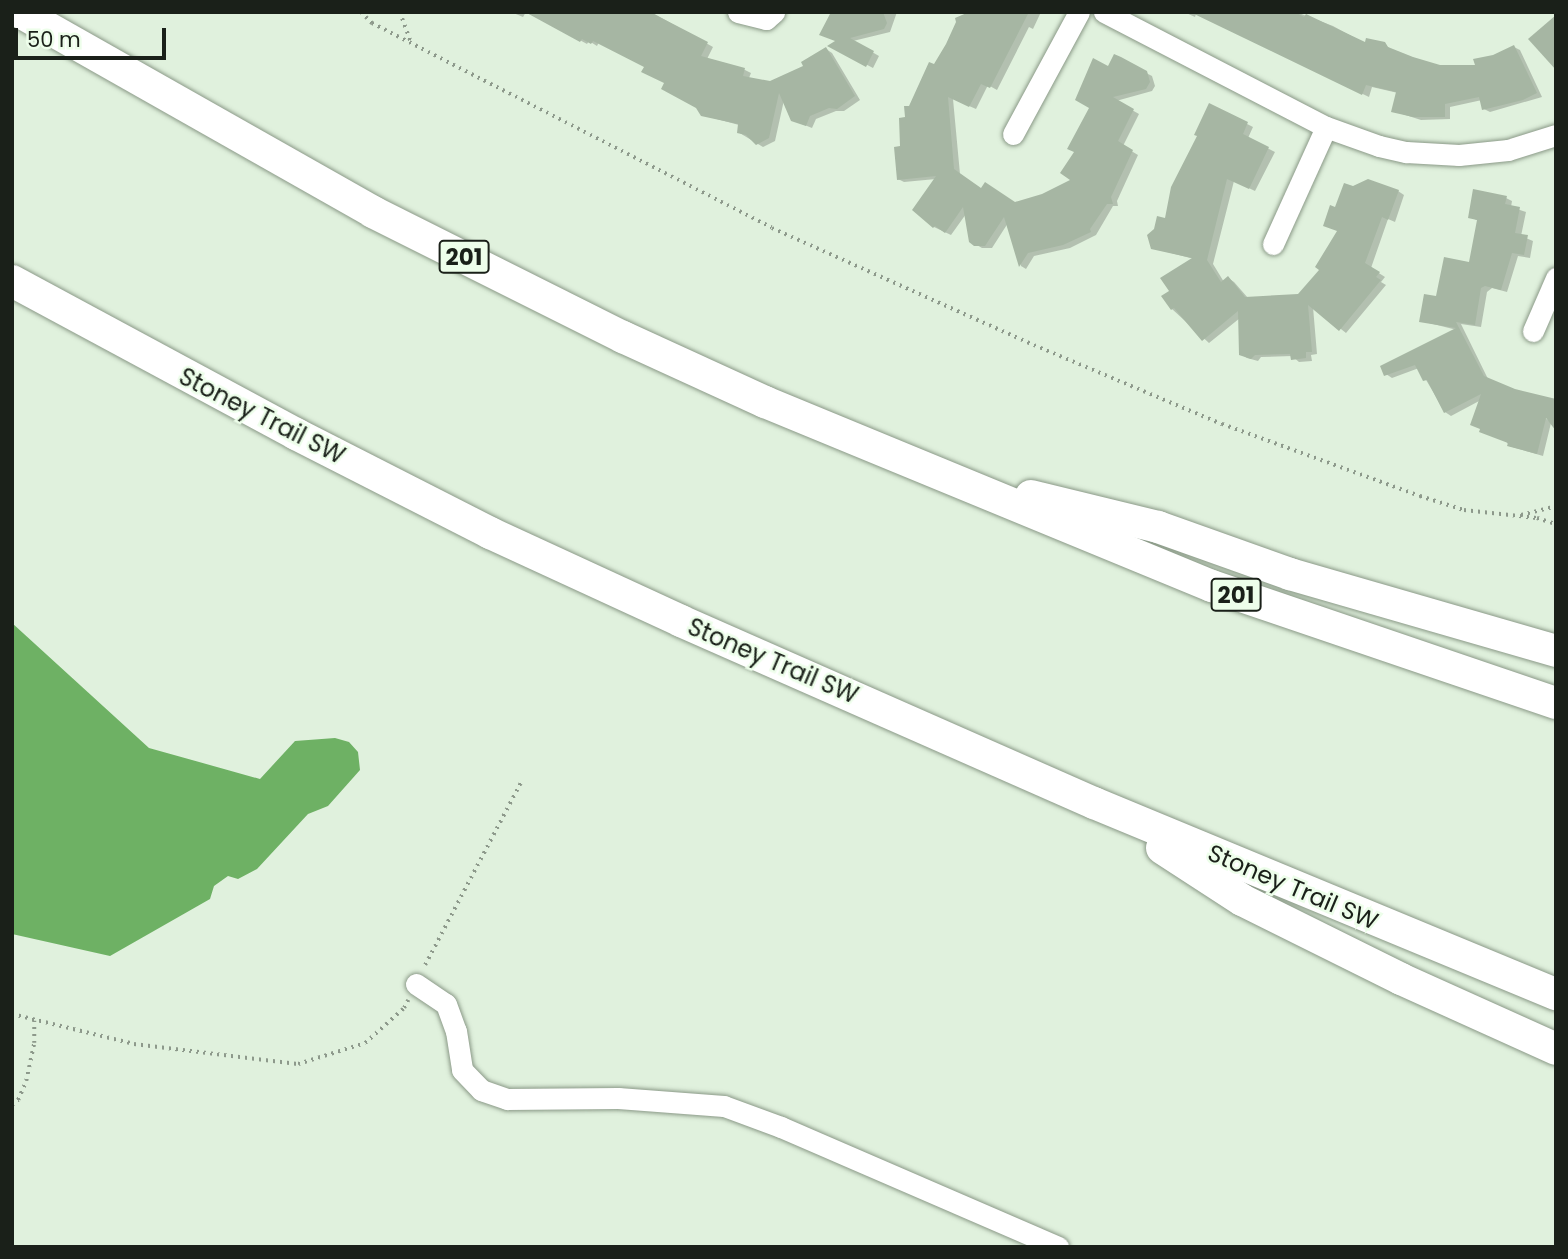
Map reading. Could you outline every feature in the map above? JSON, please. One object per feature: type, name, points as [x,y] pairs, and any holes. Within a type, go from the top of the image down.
[{"type":"highway","name":"201","points":[[20,12],[373,212],[623,337],[923,470],[1212,586],[1556,703]]},
{"type":"highway","name":"Stoney Trail SW","points":[[12,281],[296,435],[490,533],[681,621],[1094,803],[1556,994]]},
{"type":"highway","points":[[923,470],[1158,527],[1290,574],[1556,651]]},
{"type":"highway","points":[[1094,803],[1242,900],[1401,979],[1556,1049]]},
{"type":"street","points":[[738,12],[766,19],[774,12]]},
{"type":"street","points":[[1013,134],[1079,12]]},
{"type":"street","points":[[1104,12],[1326,127],[1378,146],[1434,155],[1508,150],[1556,135]]},
{"type":"street","points":[[1273,244],[1326,127]]},
{"type":"street","points":[[1533,331],[1556,278]]},
{"type":"street","points":[[416,984],[446,1004],[456,1031],[462,1070],[481,1090],[507,1099],[618,1098],[724,1106],[781,1127],[1058,1247]]},
{"type":"path","points":[[360,12],[372,23],[617,151],[772,228],[1034,345],[1222,424],[1420,496],[1464,510],[1518,515],[1556,524]]},
{"type":"path","points":[[400,12],[412,43]]},
{"type":"path","points":[[1518,515],[1556,506]]},
{"type":"path","points":[[12,1014],[134,1044],[298,1064],[365,1043],[404,1008],[521,782]]},
{"type":"path","points":[[12,1105],[18,1100],[26,1081],[34,1043],[34,1021]]},
{"type":"shaded area","points":[[12,623],[149,748],[260,779],[295,741],[335,738],[349,742],[358,752],[360,770],[328,806],[308,814],[257,869],[238,879],[228,876],[214,886],[210,899],[110,956],[12,934]]},
{"type":"building","points":[[525,12],[650,12],[708,42],[701,56],[745,68],[743,76],[770,81],[803,66],[801,62],[826,47],[855,96],[837,109],[829,108],[810,116],[806,126],[791,121],[779,93],[769,138],[756,145],[746,135],[737,133],[738,124],[701,116],[696,108],[661,89],[664,83],[641,72],[644,67],[593,41],[591,44],[582,39],[580,42]]},
{"type":"building","points":[[831,12],[883,12],[887,23],[884,29],[850,38],[874,51],[866,67],[827,46],[835,41],[819,35]]},
{"type":"building","points":[[969,12],[1029,12],[990,88],[981,84],[969,107],[948,97],[954,169],[981,188],[985,182],[1015,202],[1042,194],[1070,180],[1060,173],[1074,152],[1067,149],[1089,108],[1075,100],[1093,58],[1108,66],[1114,54],[1147,71],[1150,82],[1146,89],[1113,97],[1134,109],[1118,141],[1133,150],[1111,197],[1113,204],[1107,204],[1090,229],[1091,232],[1063,245],[1028,253],[1019,267],[1004,217],[985,246],[974,246],[969,242],[963,207],[945,233],[935,226],[933,228],[912,210],[936,176],[897,180],[894,147],[900,146],[899,118],[905,117],[904,106],[909,106],[929,62],[934,64],[946,44],[956,22],[955,18]]},
{"type":"building","points":[[1190,12],[1295,12],[1304,17],[1306,14],[1365,42],[1366,38],[1385,42],[1388,47],[1440,65],[1475,65],[1473,59],[1493,55],[1514,45],[1537,93],[1523,100],[1482,110],[1479,97],[1445,104],[1445,117],[1413,117],[1391,112],[1396,92],[1366,85],[1362,95]]},
{"type":"building","points":[[1556,15],[1556,70],[1528,39]]},
{"type":"building","points":[[1209,103],[1248,122],[1243,134],[1269,147],[1249,189],[1227,179],[1207,260],[1221,282],[1228,276],[1245,297],[1298,294],[1319,270],[1315,267],[1337,231],[1323,226],[1330,205],[1335,207],[1344,183],[1353,186],[1368,179],[1399,190],[1388,220],[1382,217],[1365,263],[1380,272],[1376,277],[1381,280],[1339,331],[1308,305],[1312,352],[1306,352],[1306,358],[1291,360],[1290,354],[1255,355],[1251,359],[1239,355],[1238,311],[1202,341],[1161,296],[1169,291],[1160,278],[1192,258],[1151,249],[1147,235],[1154,229],[1157,216],[1165,218],[1171,187],[1197,136],[1194,135]]},
{"type":"building","points":[[1473,189],[1507,196],[1505,204],[1520,207],[1515,233],[1528,235],[1524,255],[1512,253],[1501,290],[1485,286],[1481,288],[1475,325],[1456,322],[1484,376],[1515,389],[1556,399],[1556,431],[1546,418],[1537,454],[1507,446],[1508,443],[1479,432],[1480,429],[1470,425],[1481,394],[1444,413],[1427,380],[1423,381],[1415,365],[1384,376],[1380,366],[1456,328],[1419,322],[1424,294],[1436,296],[1444,257],[1469,262],[1477,220],[1468,218]]}]
